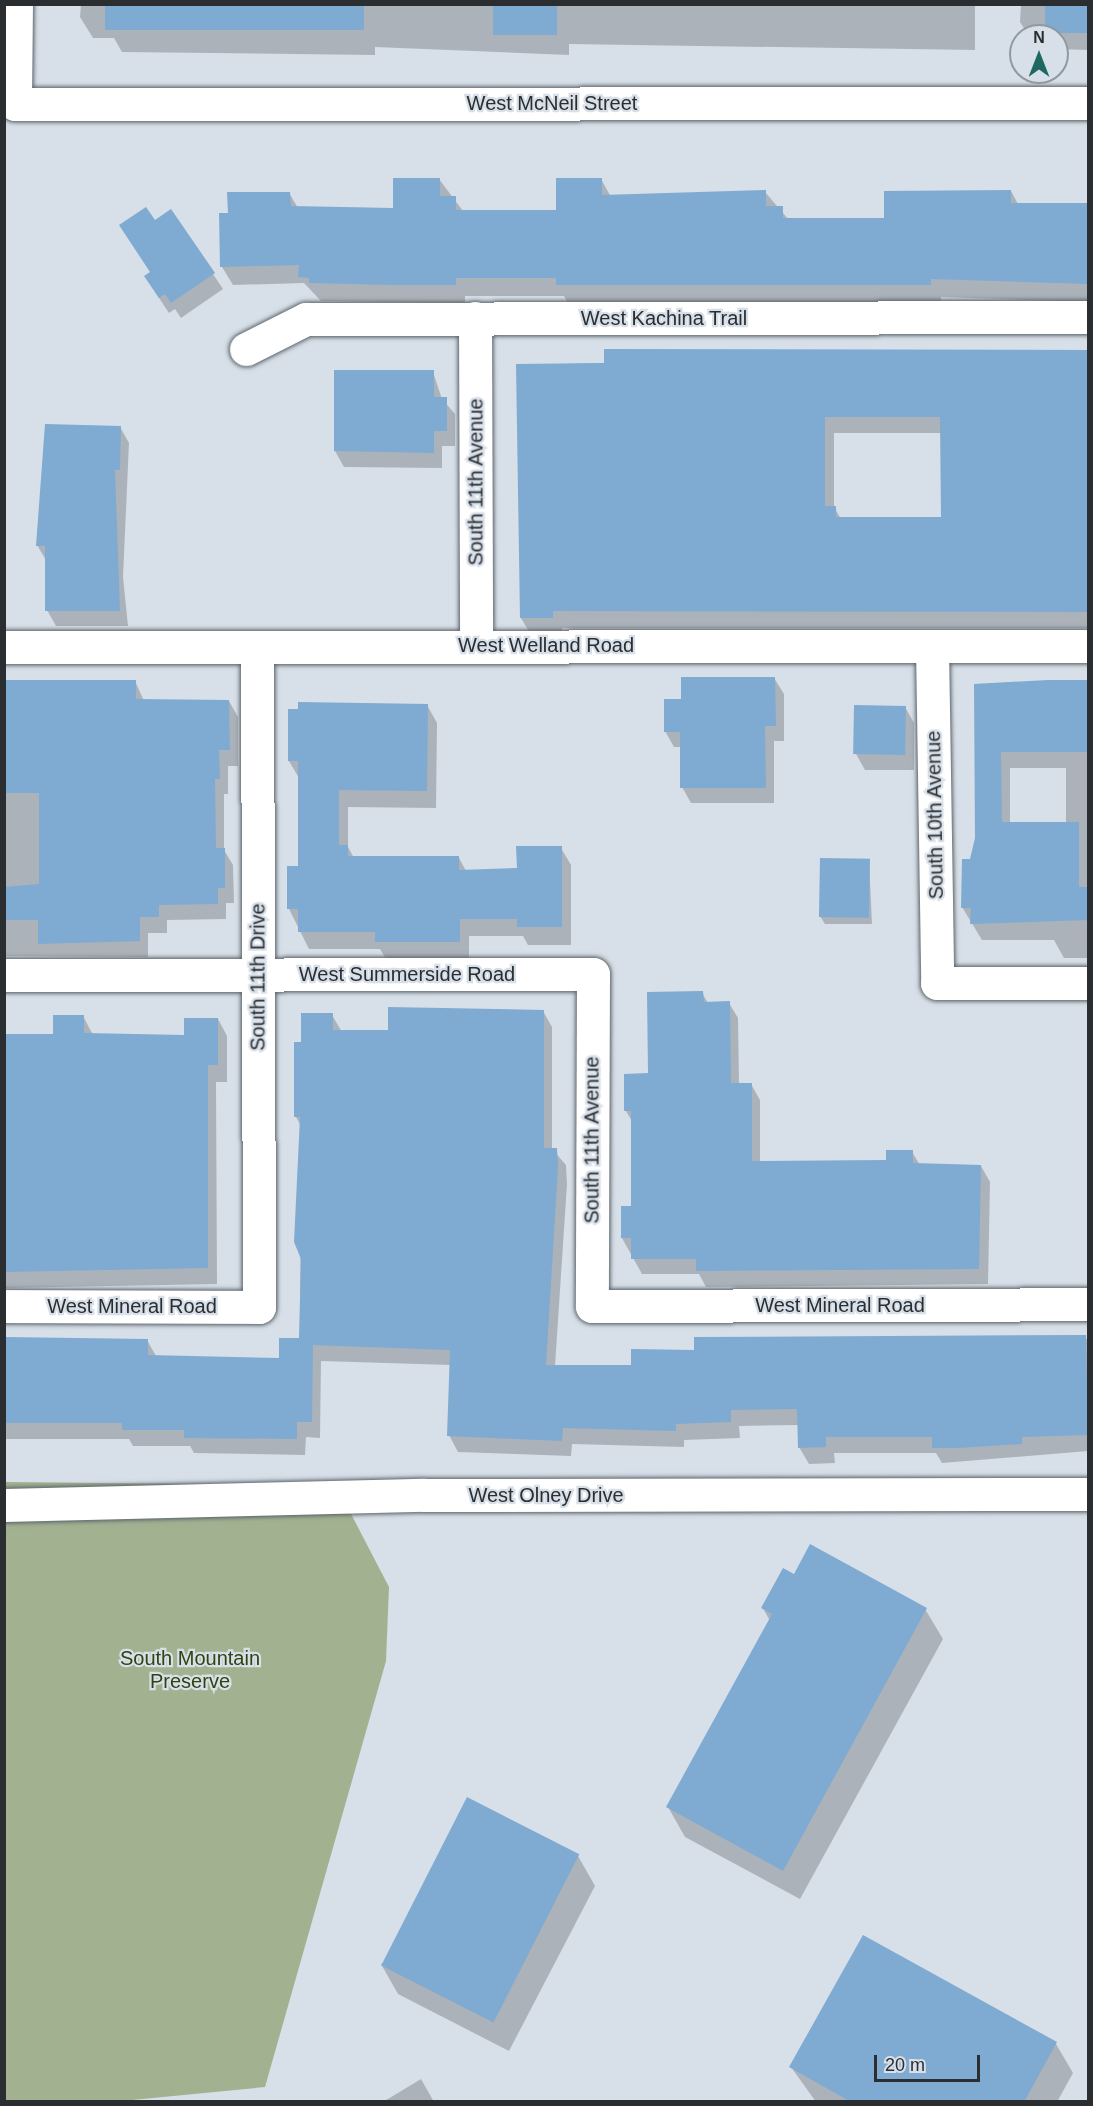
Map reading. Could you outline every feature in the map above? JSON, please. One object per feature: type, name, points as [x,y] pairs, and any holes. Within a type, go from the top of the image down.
[{"type":"street","name":"West McNeil Street","points":[[16,4],[15,104],[1089,103]]},
{"type":"street","name":"West Kachina Trail","points":[[246,349],[306,319],[1089,316]]},
{"type":"street","name":"South 11th Avenue","points":[[476,318],[476,645]]},
{"type":"street","name":"South 10th Avenue","points":[[932,646],[937,983],[1089,983]]},
{"type":"street","name":"West Welland Road","points":[[4,647],[1089,646]]},
{"type":"street","name":"South 11th Drive","points":[[257,648],[259,1307]]},
{"type":"street","name":"South 11th Avenue","points":[[592,1306],[593,974]]},
{"type":"street","name":"West Summerside Road","points":[[4,975],[593,974]]},
{"type":"street","name":"West Mineral Road","points":[[592,1306],[1089,1304]]},
{"type":"street","name":"West Mineral Road","points":[[4,1306],[259,1307]]},
{"type":"street","name":"West Olney Drive","points":[[4,1505],[424,1495],[1089,1494]]},
{"type":"green space","name":"South Mountain Preserve","points":[[5,1482],[1088,1493],[1088,1511],[350,1512],[389,1587],[386,1661],[265,2087],[122,2101],[5,2102]]},
{"type":"building","points":[[105,4],[364,4],[364,30],[105,30]]},
{"type":"building","points":[[493,4],[557,4],[557,35],[493,35]]},
{"type":"building","points":[[1045,4],[1088,4],[1088,33],[1069,33],[1069,24],[1045,24]]},
{"type":"building","points":[[393,178],[440,178],[440,196],[456,196],[456,210],[556,210],[556,178],[602,178],[602,195],[766,190],[766,206],[783,206],[783,218],[884,218],[884,191],[1011,190],[1011,203],[1089,203],[1089,284],[931,279],[931,285],[556,285],[556,278],[456,278],[456,285],[394,285],[309,283],[309,278],[298,277],[299,265],[220,267],[219,213],[228,213],[227,192],[290,192],[291,206],[393,208]]},
{"type":"building","points":[[146,207],[155,220],[171,209],[215,273],[171,303],[165,294],[159,298],[144,276],[150,272],[119,225]]},
{"type":"building","points":[[604,349],[1089,350],[1089,612],[553,611],[553,618],[520,618],[516,364],[604,363]],"holes":[[[825,417],[940,417],[941,517],[836,517],[836,506],[825,506]]]},
{"type":"building","points":[[334,370],[434,370],[434,397],[447,397],[447,431],[434,431],[434,453],[334,451]]},
{"type":"building","points":[[45,424],[121,426],[120,470],[115,470],[120,611],[45,611],[45,546],[36,546]]},
{"type":"building","points":[[681,677],[775,677],[776,726],[765,726],[766,788],[680,788],[680,732],[664,732],[664,699],[681,699]]},
{"type":"building","points":[[4,680],[136,680],[136,699],[229,700],[230,750],[219,750],[220,779],[215,779],[216,848],[225,848],[225,888],[218,888],[218,904],[159,905],[159,917],[140,917],[140,941],[38,944],[38,920],[4,920],[4,887],[39,884],[39,793],[4,793]]},
{"type":"building","points":[[1089,680],[1089,752],[1001,752],[1002,822],[1079,822],[1079,887],[1089,887],[1089,920],[970,924],[971,908],[961,908],[962,859],[970,859],[975,838],[974,684]]},
{"type":"building","points":[[298,702],[428,704],[427,791],[339,790],[339,845],[348,845],[348,856],[459,856],[459,870],[517,868],[516,846],[562,846],[562,927],[517,927],[517,919],[460,919],[460,942],[375,942],[375,932],[298,932],[298,909],[287,909],[287,866],[298,866],[298,761],[288,761],[288,709],[298,709]]},
{"type":"building","points":[[854,705],[906,706],[905,755],[853,754]]},
{"type":"building","points":[[820,858],[870,859],[869,918],[819,917]]},
{"type":"building","points":[[703,991],[704,1002],[730,1001],[731,1083],[752,1083],[752,1161],[886,1160],[886,1150],[913,1150],[913,1163],[981,1165],[979,1269],[696,1271],[696,1259],[631,1259],[631,1238],[621,1238],[621,1206],[631,1206],[631,1111],[624,1111],[624,1074],[648,1073],[647,992]]},
{"type":"building","points":[[388,1007],[544,1010],[544,1148],[557,1148],[558,1167],[546,1365],[631,1365],[631,1349],[694,1350],[694,1337],[1086,1335],[1088,1435],[1022,1437],[1022,1444],[958,1448],[932,1448],[932,1437],[826,1437],[826,1447],[798,1448],[797,1409],[731,1410],[731,1422],[676,1424],[676,1431],[563,1428],[562,1441],[447,1436],[450,1350],[313,1345],[312,1422],[297,1422],[297,1439],[184,1438],[184,1430],[122,1430],[122,1423],[4,1423],[4,1337],[148,1339],[148,1355],[279,1358],[279,1338],[299,1338],[301,1259],[294,1242],[300,1117],[294,1117],[294,1042],[301,1042],[301,1013],[333,1013],[333,1030],[388,1030]]},
{"type":"building","points":[[53,1015],[84,1015],[84,1033],[184,1035],[184,1018],[218,1018],[218,1065],[208,1065],[208,1268],[4,1272],[4,1034],[53,1034]]},
{"type":"building","points":[[810,1544],[927,1608],[783,1871],[666,1807],[772,1614],[761,1608],[783,1568],[794,1574]]},
{"type":"building","points":[[467,1797],[579,1854],[493,2023],[381,1965]]},
{"type":"building","points":[[863,1935],[1057,2042],[1024,2102],[851,2102],[789,2067]]}]
